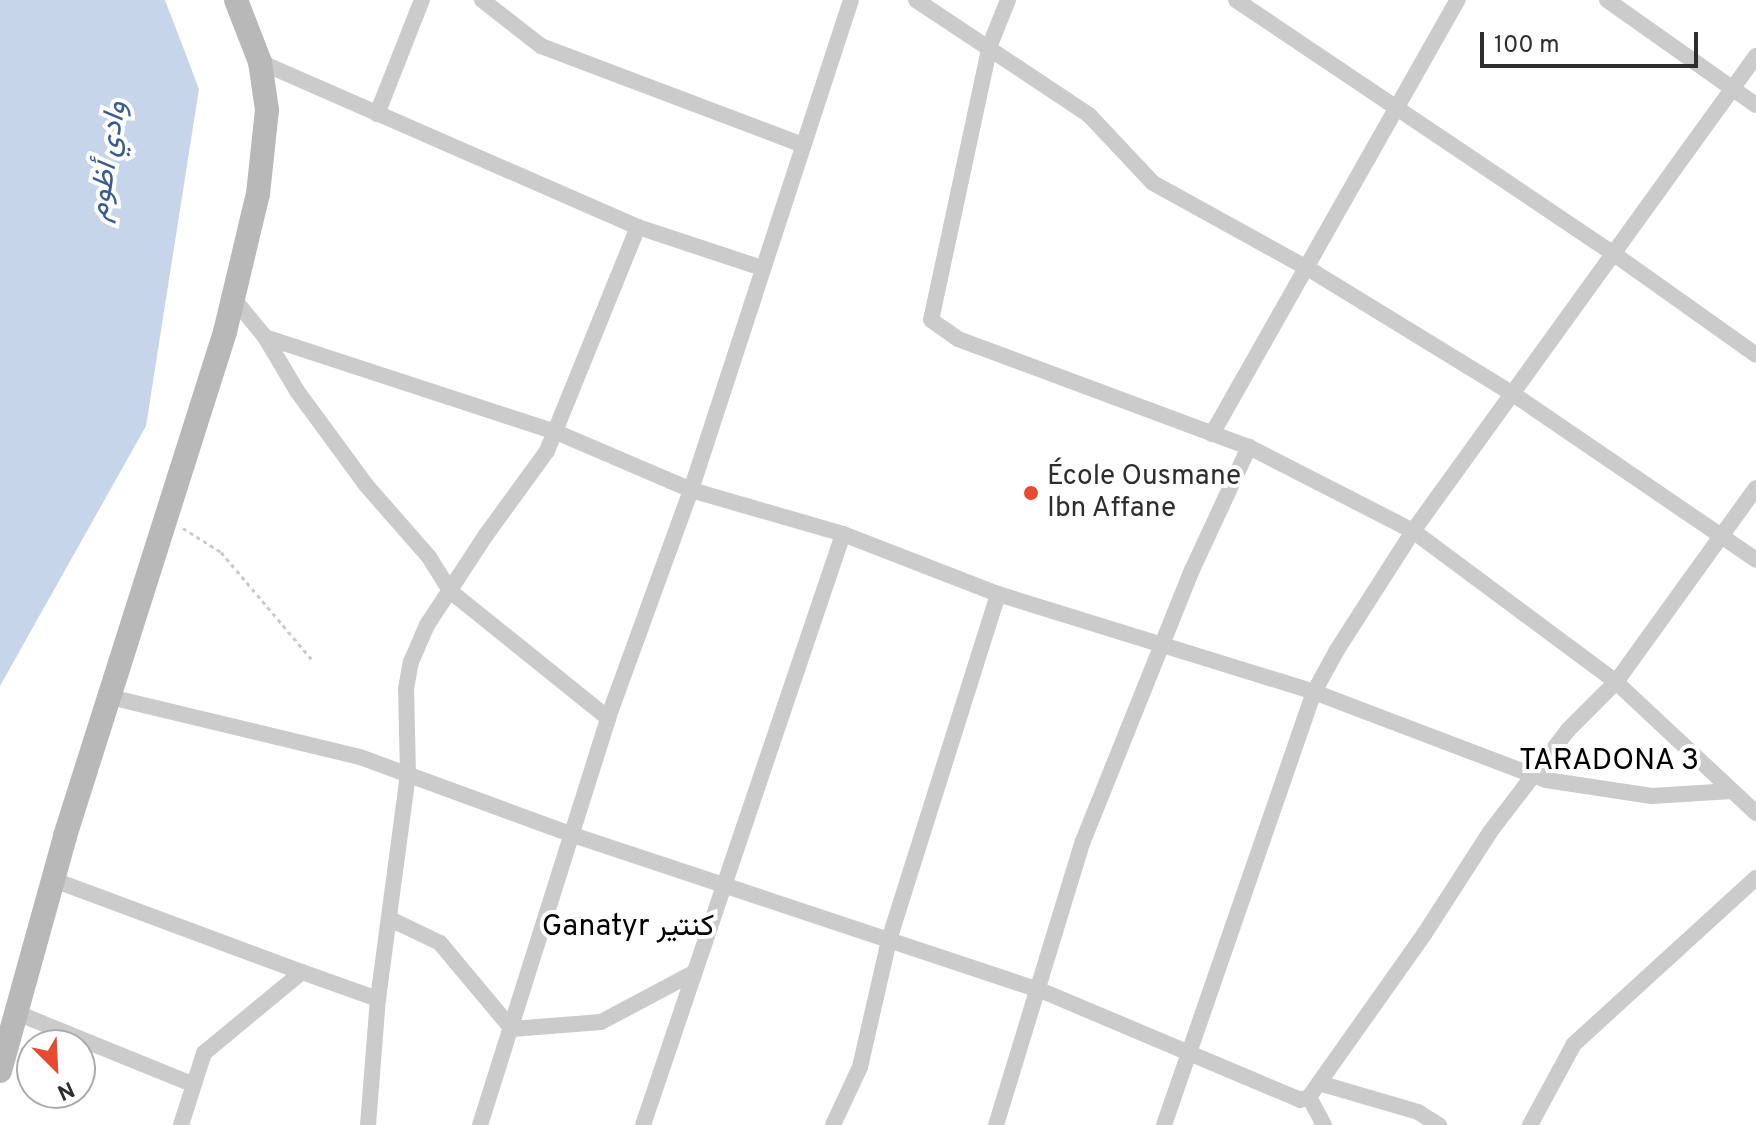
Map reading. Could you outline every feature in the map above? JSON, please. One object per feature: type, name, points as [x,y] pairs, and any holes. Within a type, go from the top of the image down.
[{"type":"main road","points":[[0,1071],[54,880],[168,521],[233,298],[265,135],[260,62],[236,0]]},
{"type":"street","points":[[377,114],[422,0]]},
{"type":"street","points":[[482,0],[541,46],[803,145]]},
{"type":"street","points":[[480,1125],[608,718],[691,490],[851,0]]},
{"type":"street","points":[[916,0],[990,45],[1089,115],[1153,183],[1309,269],[1513,394],[1756,560]]},
{"type":"street","points":[[1008,0],[990,45],[931,320],[958,339],[1249,447],[1413,531],[1616,682],[1756,813]]},
{"type":"street","points":[[1236,0],[1614,254],[1756,355]]},
{"type":"street","points":[[1212,434],[1309,269],[1458,0]]},
{"type":"street","points":[[1607,0],[1756,105]]},
{"type":"street","points":[[1164,1125],[1193,1051],[1244,886],[1314,692],[1361,607],[1756,56]]},
{"type":"street","points":[[260,62],[638,227],[762,268]]},
{"type":"street","points":[[368,1125],[378,999],[392,920],[408,775],[406,689],[411,662],[450,591],[556,432],[638,227]]},
{"type":"street","points":[[233,298],[265,337],[297,391],[366,485],[429,557],[450,591],[608,718]]},
{"type":"street","points":[[265,337],[556,432],[691,490],[843,534],[998,594],[1314,692],[1570,787],[1652,796],[1732,791]]},
{"type":"street","points":[[996,1125],[1040,990],[1083,841],[1160,645],[1249,447]]},
{"type":"street","points":[[1314,1090],[1532,775],[1616,682],[1723,539],[1756,488]]},
{"type":"street","points":[[643,1125],[843,534]]},
{"type":"street","points":[[833,1125],[860,1067],[889,940],[998,594]]},
{"type":"street","points":[[110,697],[259,731],[408,775],[570,834],[1040,990],[1193,1051],[1289,1100],[1314,1090],[1405,1108],[1439,1125]]},
{"type":"street","points":[[1530,1125],[1574,1044],[1756,878]]},
{"type":"street","points":[[54,880],[378,999]]},
{"type":"street","points":[[392,920],[440,943],[512,1029]]},
{"type":"street","points":[[181,1125],[192,1084],[217,1037],[302,972]]},
{"type":"street","points":[[512,1029],[601,1022],[695,972]]},
{"type":"street","points":[[17,1013],[192,1084]]},
{"type":"street","points":[[1314,1090],[1324,1125]]},
{"type":"path","points":[[168,521],[221,552],[313,661]]},
{"type":"water","name":"وادي أظوم","points":[[0,0],[165,0],[199,89],[146,426],[0,686]]},
{"type":"place","name":"École Ousmane Ibn Affane","points":[[1031,493]]},
{"type":"district","name":"TARADONA 3","points":[[1609,762]]},
{"type":"district","name":"Ganatyr كنتير","points":[[628,928]]}]
